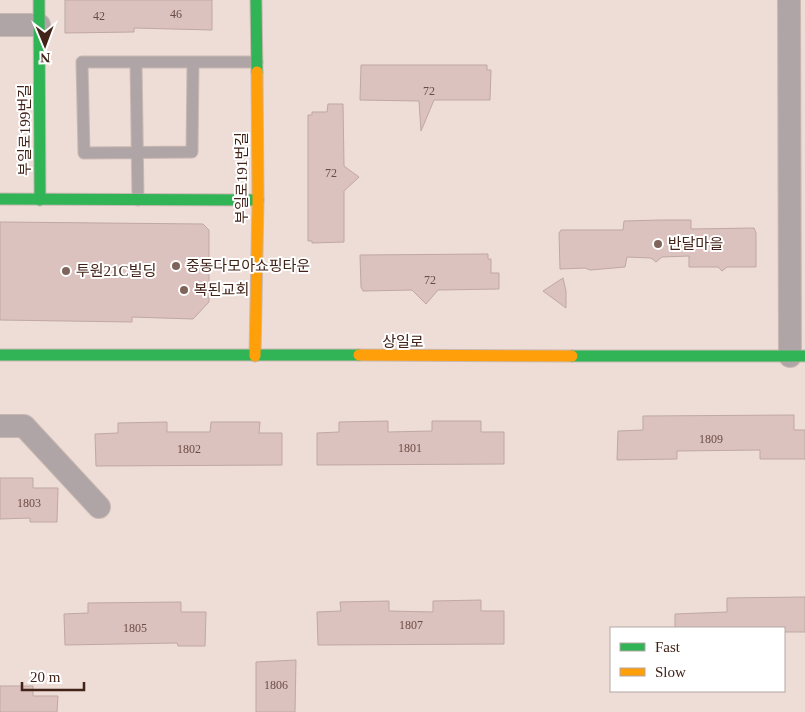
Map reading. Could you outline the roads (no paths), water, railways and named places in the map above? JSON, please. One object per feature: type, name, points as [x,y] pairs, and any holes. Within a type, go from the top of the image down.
[{"type":"street","name":"부일로199번길","points":[[39,0],[40,200]]},
{"type":"street","name":"부일로191번길","points":[[255,356],[258,200],[256,0]]},
{"type":"street","points":[[789,0],[797,356]]},
{"type":"street","points":[[0,25],[39,25]]},
{"type":"street","points":[[0,200],[258,200]]},
{"type":"street","name":"상일로","points":[[0,355],[797,356]]},
{"type":"street","points":[[0,426],[24,426],[99,507]]},
{"type":"lane","points":[[193,62],[192,152],[84,153],[82,62],[193,62],[257,62]]},
{"type":"lane","points":[[136,62],[138,200]]},
{"type":"place","name":"반달마을","points":[[658,244]]},
{"type":"place","name":"중동다모아쇼핑타운","points":[[176,266]]},
{"type":"place","name":"투원21C빌딩","points":[[66,271]]},
{"type":"place","name":"복된교회","points":[[184,290]]}]
